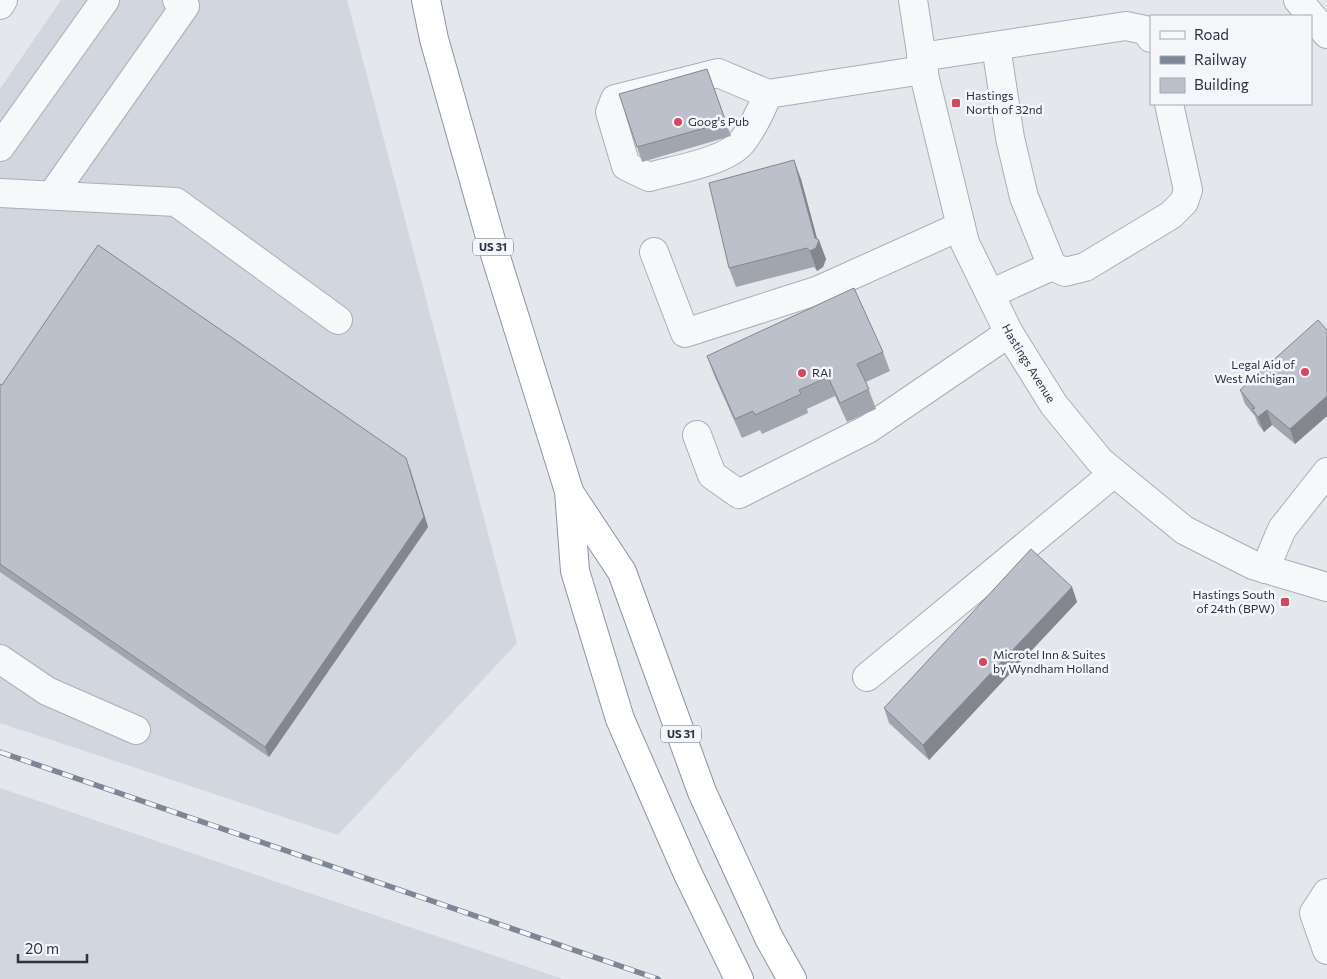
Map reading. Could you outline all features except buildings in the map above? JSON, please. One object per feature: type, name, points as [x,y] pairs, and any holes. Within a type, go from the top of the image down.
[{"type":"highway","name":"US 31","points":[[426,0],[434,39],[494,251],[569,491],[575,571],[620,719],[687,872],[739,979]]},
{"type":"highway","name":"US 31","points":[[569,491],[622,572],[702,792],[769,938],[792,979]]},
{"type":"street","points":[[0,5],[4,0]]},
{"type":"street","points":[[0,147],[105,0]]},
{"type":"street","points":[[52,195],[185,6],[177,0]]},
{"type":"street","name":"Hastings Avenue","points":[[913,0],[922,63],[965,243],[1008,333],[1054,404],[1100,461],[1184,530],[1264,569],[1325,584]]},
{"type":"street","points":[[1298,0],[1311,15]]},
{"type":"street","points":[[1312,16],[1327,34]]},
{"type":"street","points":[[768,94],[742,143],[728,154],[649,177],[626,166],[610,112],[615,99],[718,73],[768,94],[996,46],[1126,26],[1145,30],[1150,37]]},
{"type":"street","points":[[996,46],[1010,138],[1024,197],[1052,266],[1065,272],[1085,268],[1171,216],[1184,202],[1188,190],[1169,105]]},
{"type":"street","points":[[0,193],[176,202],[338,320]]},
{"type":"street","points":[[654,252],[685,333],[819,290],[961,226]]},
{"type":"street","points":[[990,294],[1052,266]]},
{"type":"street","points":[[697,436],[712,475],[739,494],[868,429],[1008,333]]},
{"type":"street","points":[[1264,569],[1282,529],[1327,472]]},
{"type":"street","points":[[866,677],[1114,473]]},
{"type":"street","points":[[0,659],[47,691],[136,730]]},
{"type":"street","points":[[1327,893],[1314,913],[1327,950]]},
{"type":"shaded area","points":[[61,0],[347,0],[517,643],[338,835],[0,723],[0,89]]},
{"type":"shaded area","points":[[0,788],[563,979],[0,979]]},
{"type":"railway","points":[[0,752],[658,979]]},
{"type":"place","name":"Hastings North of 32nd","points":[[956,103]]},
{"type":"place","name":"Goog's Pub","points":[[678,122]]},
{"type":"place","name":"Legal Aid of West Michigan","points":[[1305,372]]},
{"type":"place","name":"RAI","points":[[802,373]]},
{"type":"place","name":"Hastings South of 24th (BPW)","points":[[1285,602]]},
{"type":"place","name":"Microtel Inn & Suites by Wyndham Holland","points":[[983,662]]}]
